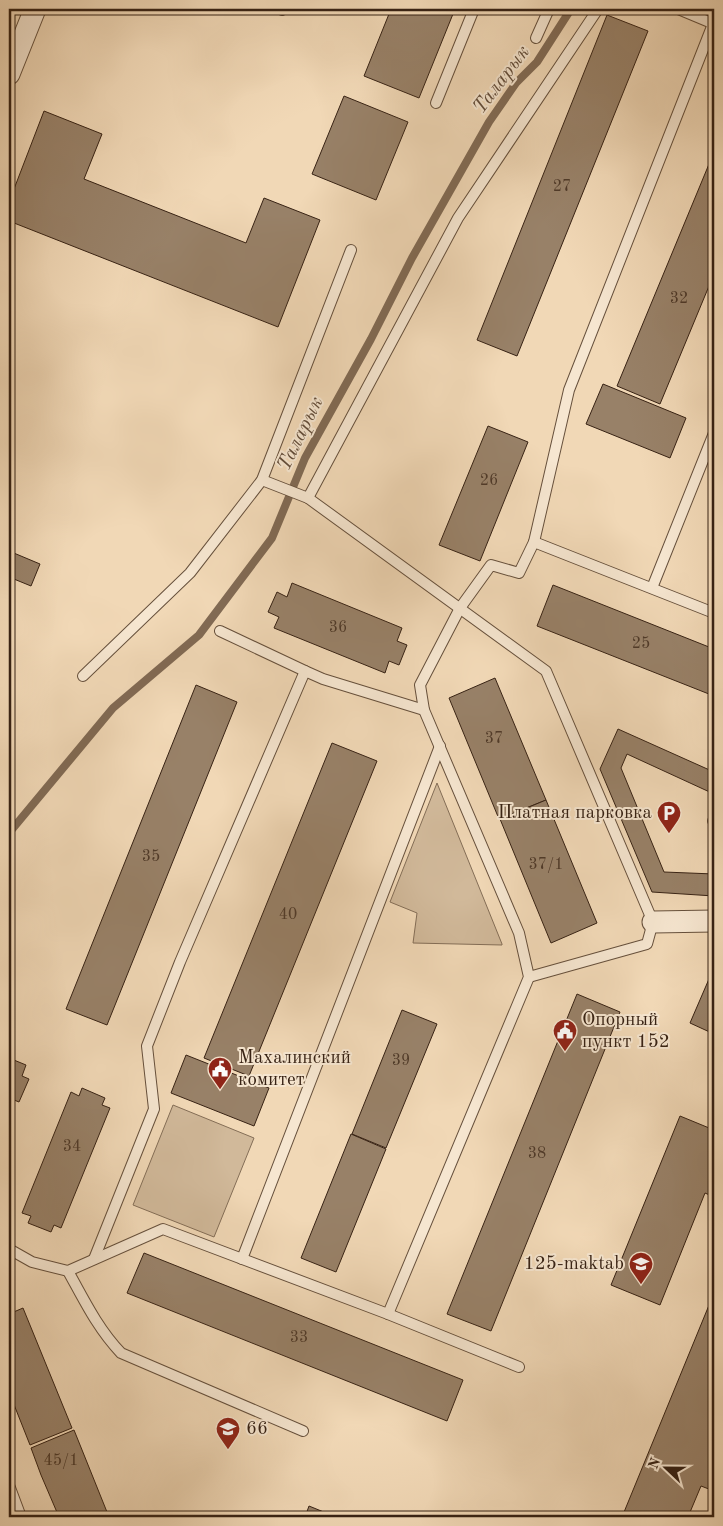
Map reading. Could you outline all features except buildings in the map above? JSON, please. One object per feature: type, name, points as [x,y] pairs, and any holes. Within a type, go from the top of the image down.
[{"type":"street","points":[[9,74],[35,9]]},
{"type":"street","points":[[653,922],[714,921]]},
{"type":"lane","points":[[436,103],[474,9]]},
{"type":"lane","points":[[536,38],[549,9]]},
{"type":"lane","points":[[308,498],[458,218],[598,9]]},
{"type":"lane","points":[[388,1314],[529,977],[519,933],[424,710],[420,685],[460,608],[491,565],[519,573],[534,542],[568,390],[714,24],[678,9]]},
{"type":"lane","points":[[83,676],[190,573],[262,480],[351,250]]},
{"type":"lane","points":[[652,588],[714,433]]},
{"type":"lane","points":[[262,480],[308,498],[546,671],[653,922],[647,944],[529,977]]},
{"type":"lane","points":[[534,542],[714,613]]},
{"type":"lane","points":[[220,631],[323,680],[424,710]]},
{"type":"lane","points":[[94,1259],[154,1109],[147,1046],[180,962],[305,671]]},
{"type":"lane","points":[[242,1259],[440,746]]},
{"type":"lane","points":[[9,1249],[32,1262],[68,1271],[163,1229],[388,1314],[519,1367]]},
{"type":"lane","points":[[68,1271],[93,1317],[121,1353],[303,1431]]},
{"type":"lane","points":[[9,1485],[21,1517]]},
{"type":"shaded area","points":[[437,783],[502,945],[413,943],[417,913],[390,902]]},
{"type":"shaded area","points":[[173,1105],[254,1138],[214,1237],[133,1205]]},
{"type":"waterway","name":"Таларык","points":[[9,833],[113,708],[199,635],[272,538],[305,458],[371,339],[412,258],[489,122],[516,83],[537,62],[571,9]]},
{"type":"place","name":"Платная парковка","points":[[669,834]]},
{"type":"place","name":"Опорный пункт 152","points":[[565,1052]]},
{"type":"place","name":"Махалинский комитет","points":[[220,1090]]},
{"type":"place","name":"125-maktab","points":[[641,1285]]},
{"type":"place","name":"66","points":[[228,1450]]}]
